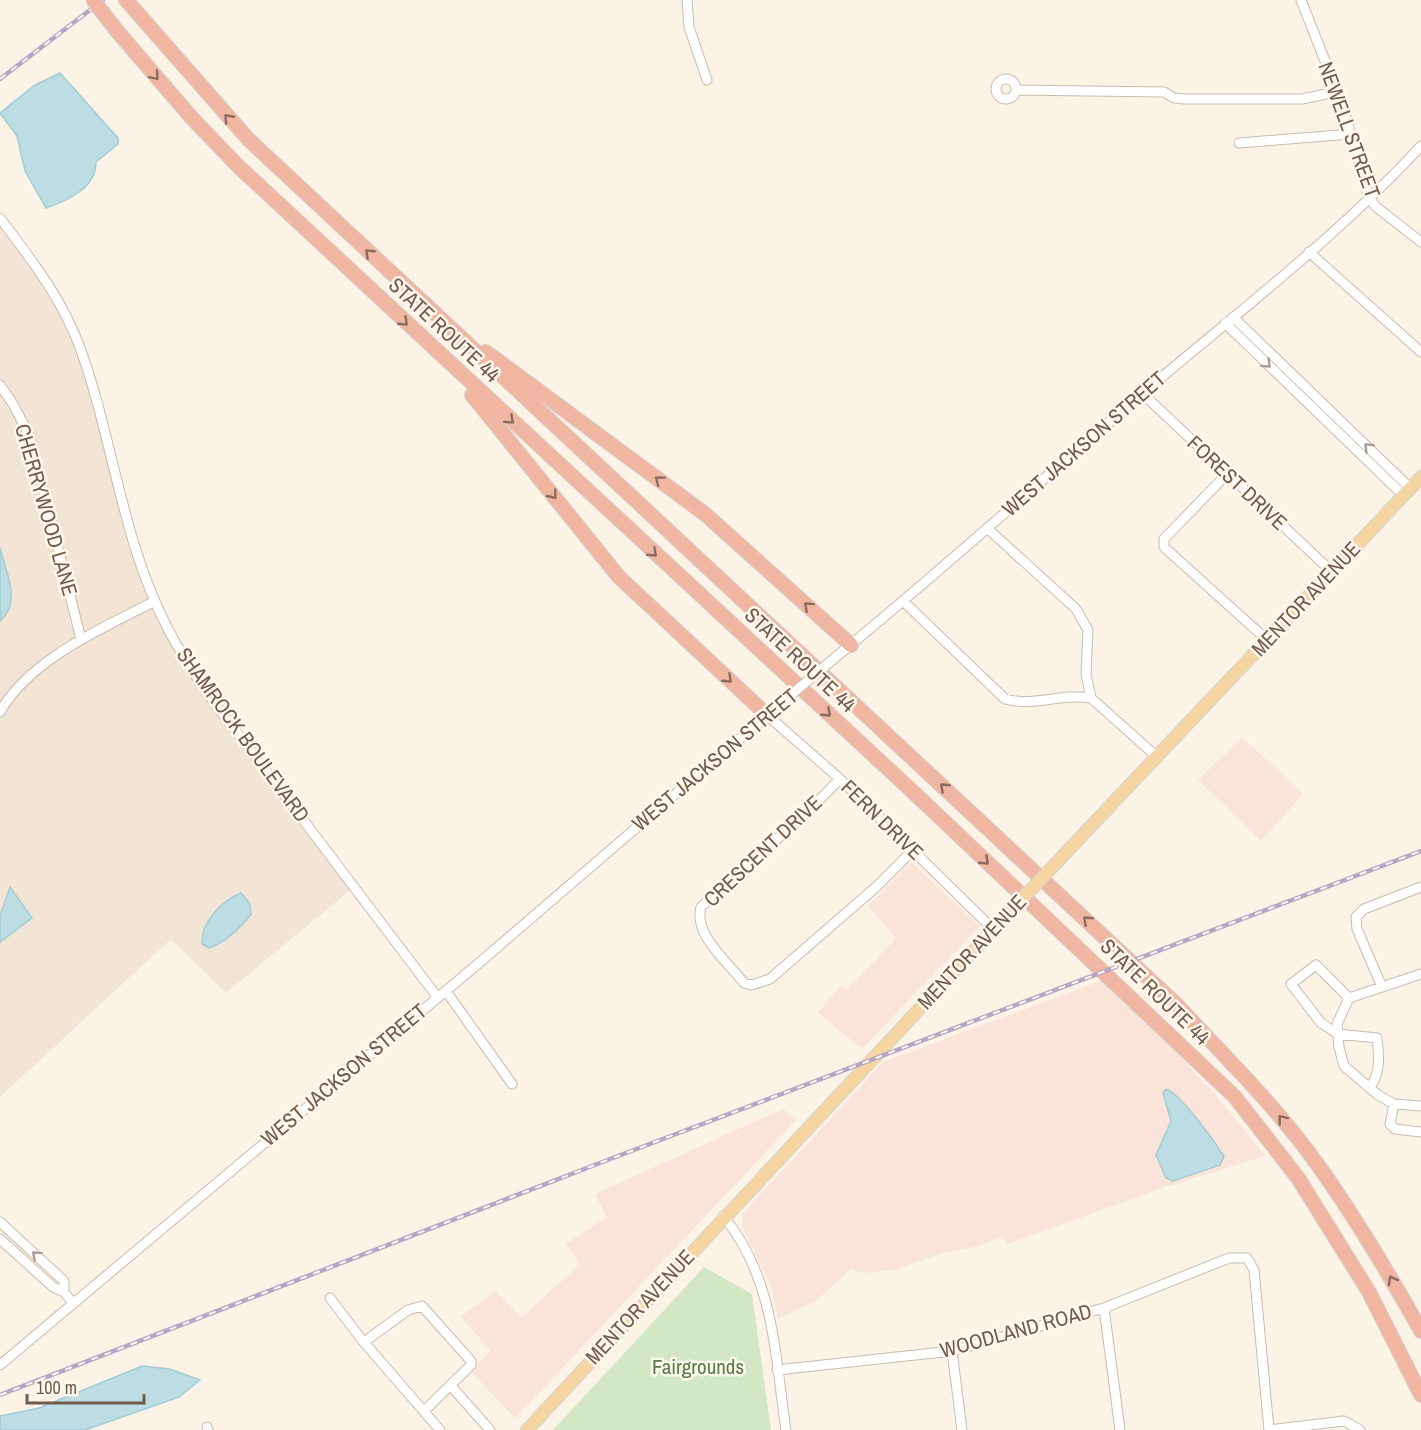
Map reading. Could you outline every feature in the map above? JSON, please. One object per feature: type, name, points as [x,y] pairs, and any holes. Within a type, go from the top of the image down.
[{"type":"highway","name":"STATE ROUTE 44","points":[[93,0],[191,117],[239,167],[919,798],[1235,1097],[1298,1178],[1369,1292],[1421,1395]]},
{"type":"highway","name":"STATE ROUTE 44","points":[[126,0],[249,140],[1176,1004],[1274,1109],[1314,1160],[1380,1258],[1421,1331]]},
{"type":"highway","points":[[430,310],[705,514],[851,645]]},
{"type":"highway","points":[[436,352],[619,577],[766,716]]},
{"type":"main road","name":"MENTOR AVENUE","points":[[527,1430],[723,1216],[1421,477]]},
{"type":"street","points":[[687,0],[689,27],[707,80]]},
{"type":"street","name":"NEWELL STREET","points":[[1301,0],[1352,134],[1369,197],[1375,206],[1421,243]]},
{"type":"street","points":[[1016,90],[1164,92],[1173,98],[1185,99],[1302,99],[1336,92]]},
{"type":"street","points":[[1239,143],[1352,134]]},
{"type":"street","name":"WEST JACKSON STREET","points":[[0,1365],[438,998],[903,601],[1309,252],[1387,183],[1421,146]]},
{"type":"street","name":"SHAMROCK BOULEVARD","points":[[0,218],[52,289],[78,344],[100,412],[129,528],[155,601],[167,627],[215,703],[438,998]]},
{"type":"street","points":[[1309,252],[1421,352]]},
{"type":"street","points":[[1229,320],[1406,491]]},
{"type":"street","name":"CHERRYWOOD LANE","points":[[0,385],[14,404],[30,437],[81,639]]},
{"type":"street","name":"FOREST DRIVE","points":[[1143,393],[1331,571]]},
{"type":"street","points":[[1227,474],[1164,539],[1164,547],[1267,640]]},
{"type":"street","points":[[987,528],[1076,609],[1089,630],[1086,674],[1091,698]]},
{"type":"street","points":[[0,712],[6,700],[27,679],[81,639],[155,601]]},
{"type":"street","points":[[903,601],[1005,699],[1022,703],[1069,695],[1091,698],[1156,756]]},
{"type":"street","name":"FERN DRIVE","points":[[766,716],[840,779],[993,929]]},
{"type":"street","name":"CRESCENT DRIVE","points":[[840,779],[804,816],[701,907],[699,922],[703,932],[744,983],[751,985],[770,980],[876,887],[912,851]]},
{"type":"street","points":[[1382,987],[1357,929],[1356,917],[1364,909],[1421,887]]},
{"type":"street","points":[[1349,998],[1316,965],[1291,984],[1321,1023],[1338,1034],[1377,1038],[1378,1068],[1376,1079],[1370,1087]]},
{"type":"street","points":[[1421,974],[1349,998],[1337,1024],[1344,1066],[1378,1095],[1394,1104],[1421,1106]]},
{"type":"street","points":[[446,991],[512,1084]]},
{"type":"street","points":[[1394,1104],[1390,1124],[1395,1129],[1421,1132]]},
{"type":"street","points":[[723,1216],[745,1248],[764,1292],[786,1430]]},
{"type":"street","points":[[0,1222],[64,1281],[64,1292]]},
{"type":"street","points":[[0,1239],[53,1287],[64,1292],[73,1303]]},
{"type":"street","name":"WOODLAND ROAD","points":[[777,1370],[952,1351],[1104,1308],[1229,1258],[1247,1258],[1254,1270],[1269,1430]]},
{"type":"street","points":[[330,1298],[364,1342],[440,1430]]},
{"type":"street","points":[[364,1342],[408,1310],[422,1306],[471,1361],[471,1365],[424,1411]]},
{"type":"street","points":[[1104,1308],[1120,1430]]},
{"type":"street","points":[[952,1351],[962,1430]]},
{"type":"street","points":[[451,1386],[490,1430]]},
{"type":"street","points":[[1269,1430],[1344,1421],[1360,1430]]},
{"type":"shaded area","points":[[0,218],[69,322],[147,584],[190,667],[354,887],[226,993],[171,939],[0,1097]]},
{"type":"shaded area","points":[[1242,737],[1303,794],[1261,841],[1198,780]]},
{"type":"shaded area","points":[[911,862],[980,926],[862,1049],[818,1013],[841,986],[847,990],[896,938],[868,906]]},
{"type":"shaded area","points":[[1103,980],[1167,1042],[1216,1095],[1265,1156],[1162,1188],[1008,1244],[1001,1237],[979,1246],[942,1253],[894,1270],[862,1273],[851,1269],[817,1300],[778,1319],[771,1286],[743,1228],[742,1214],[883,1062]]},
{"type":"shaded area","points":[[783,1109],[796,1120],[515,1418],[471,1372],[491,1350],[460,1317],[496,1291],[521,1318],[580,1264],[566,1244],[607,1217],[595,1194]]},
{"type":"green space","name":"Fairgrounds","points":[[704,1267],[752,1294],[771,1430],[553,1430]]},
{"type":"water","points":[[60,73],[118,138],[118,144],[96,162],[91,179],[80,192],[46,208],[25,171],[17,136],[0,113],[35,85]]},
{"type":"water","points":[[0,548],[11,596],[7,614],[0,621]]},
{"type":"water","points":[[10,887],[32,918],[0,942],[0,916]]},
{"type":"water","points":[[241,893],[250,904],[251,914],[222,942],[209,948],[202,944],[205,927],[214,913],[227,901]]},
{"type":"water","points":[[1166,1089],[1180,1099],[1213,1140],[1224,1156],[1220,1165],[1173,1181],[1166,1178],[1156,1155],[1171,1121],[1163,1093]]},
{"type":"water","points":[[142,1366],[170,1369],[200,1380],[179,1397],[85,1430],[0,1430],[0,1416],[39,1408]]},
{"type":"railway","points":[[0,79],[103,0]]},
{"type":"railway","points":[[0,1395],[605,1161],[1421,851]]}]
